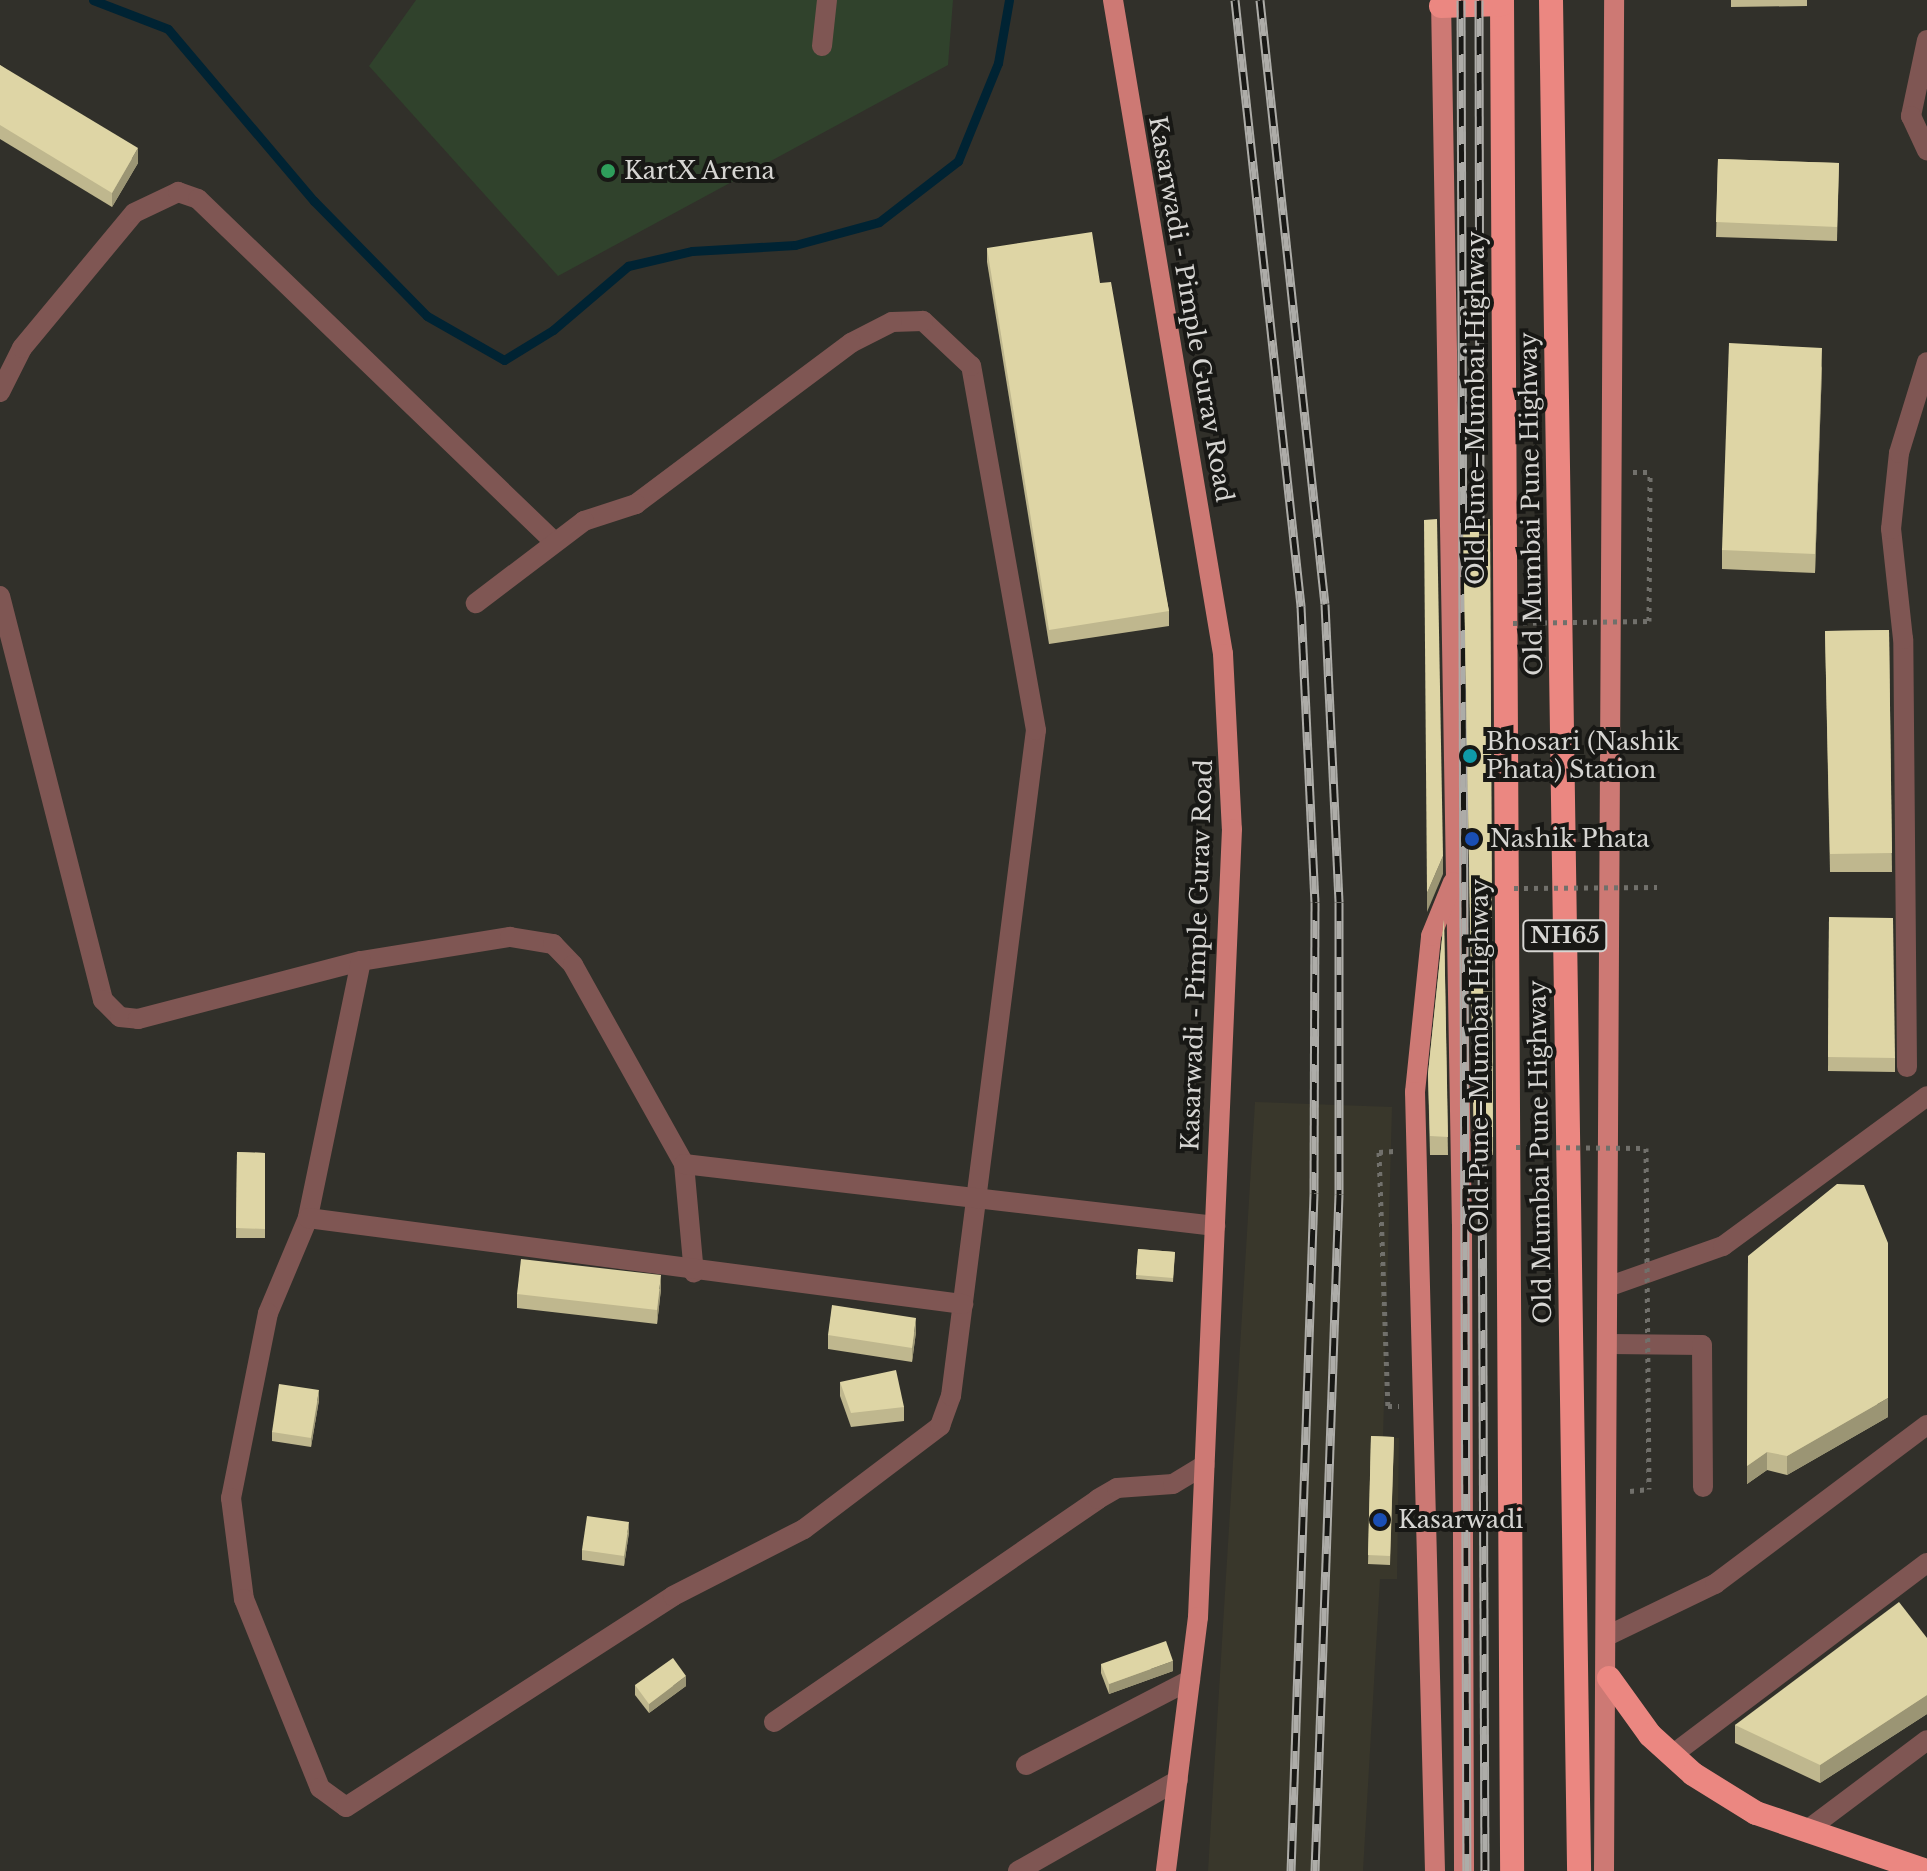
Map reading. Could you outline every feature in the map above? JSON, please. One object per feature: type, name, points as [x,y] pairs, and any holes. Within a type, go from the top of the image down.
[{"type":"highway","name":"Old Mumbai Pune Highway","points":[[1551,0],[1579,1871]]},
{"type":"highway","points":[[1441,3],[1502,2]]},
{"type":"highway","name":"Old Pune–Mumbai Highway","points":[[1502,2],[1512,1871]]},
{"type":"highway","points":[[1609,1678],[1672,1755],[1756,1813],[1926,1871]]},
{"type":"main road","name":"Kasarwadi - Pimple Gurav Road","points":[[1113,0],[1223,654],[1232,829],[1205,1465],[1190,1680],[1166,1871]]},
{"type":"main road","points":[[1604,1871],[1609,1678],[1614,0]]},
{"type":"main road","points":[[1441,3],[1456,875],[1464,1871]]},
{"type":"main road","points":[[1435,1871],[1415,1092],[1431,936],[1456,875]]},
{"type":"street","points":[[822,46],[827,0]]},
{"type":"street","points":[[1927,40],[1911,116],[1927,150]]},
{"type":"street","points":[[0,392],[22,348],[134,213],[178,192],[198,199],[555,542]]},
{"type":"street","points":[[361,961],[308,1218],[260,1344],[231,1521],[244,1599],[320,1788],[346,1807],[673,1596],[804,1529],[921,1444],[940,1426],[951,1396],[1036,730],[971,366],[923,321],[892,322],[851,343],[636,504],[584,521],[476,603]]},
{"type":"street","points":[[1907,1067],[1903,639],[1891,529],[1899,453],[1927,362]]},
{"type":"street","points":[[0,596],[103,1000],[120,1017],[138,1019],[361,961],[510,937],[553,944],[573,965],[684,1164],[694,1273]]},
{"type":"street","points":[[1610,1286],[1723,1246],[1927,1096]]},
{"type":"street","points":[[684,1164],[1215,1226]]},
{"type":"street","points":[[308,1218],[694,1273],[963,1304]]},
{"type":"street","points":[[1610,1344],[1702,1345],[1703,1487]]},
{"type":"street","points":[[1609,1635],[1715,1584],[1927,1425]]},
{"type":"street","points":[[774,1722],[1098,1499],[1117,1488],[1154,1490],[1205,1465]]},
{"type":"street","points":[[1672,1755],[1927,1563]]},
{"type":"street","points":[[1026,1765],[1190,1680]]},
{"type":"street","points":[[1806,1831],[1927,1740]]},
{"type":"street","points":[[1018,1871],[1178,1780]]},
{"type":"path","points":[[1513,623],[1649,621],[1650,472]]},
{"type":"path","points":[[1514,888],[1657,887]]},
{"type":"path","points":[[1516,1147],[1646,1148],[1649,1489]]},
{"type":"path","points":[[1379,1152],[1388,1406]]},
{"type":"shaded area","points":[[1255,1102],[1392,1107],[1383,1438],[1399,1438],[1397,1579],[1380,1579],[1363,1871],[1208,1871]]},
{"type":"green space","name":"KartX Arena","points":[[416,0],[953,0],[948,65],[558,276],[369,66]]},
{"type":"building","points":[[0,65],[138,148],[112,193],[0,125]]},
{"type":"building","points":[[1718,159],[1839,163],[1837,227],[1716,222]]},
{"type":"building","points":[[1092,232],[1100,283],[1111,282],[1169,611],[1049,630],[987,248]]},
{"type":"building","points":[[1729,343],[1822,348],[1815,554],[1722,550]]},
{"type":"building","points":[[1437,519],[1443,856],[1427,893],[1424,520]]},
{"type":"building","points":[[1463,519],[1490,519],[1493,1137],[1474,1137]]},
{"type":"building","points":[[1889,630],[1892,853],[1830,854],[1825,631]]},
{"type":"building","points":[[1829,917],[1893,918],[1895,1058],[1828,1057]]},
{"type":"building","points":[[1444,920],[1448,1137],[1430,1136],[1428,1074]]},
{"type":"building","points":[[237,1152],[265,1153],[265,1229],[236,1228]]},
{"type":"building","points":[[1837,1184],[1864,1185],[1888,1243],[1888,1398],[1787,1456],[1767,1452],[1747,1466],[1748,1256]]},
{"type":"building","points":[[1138,1249],[1175,1252],[1173,1278],[1136,1275]]},
{"type":"building","points":[[521,1259],[661,1275],[657,1310],[517,1294]]},
{"type":"building","points":[[832,1305],[916,1318],[912,1348],[828,1335]]},
{"type":"building","points":[[896,1370],[904,1407],[851,1413],[840,1382]]},
{"type":"building","points":[[279,1384],[319,1390],[311,1438],[272,1432]]},
{"type":"building","points":[[1371,1436],[1394,1437],[1390,1556],[1368,1555]]},
{"type":"building","points":[[587,1516],[629,1522],[624,1556],[582,1550]]},
{"type":"building","points":[[1899,1602],[1927,1638],[1927,1695],[1820,1765],[1735,1725]]},
{"type":"building","points":[[1166,1641],[1173,1661],[1109,1684],[1101,1664]]},
{"type":"building","points":[[673,1658],[686,1676],[649,1704],[635,1685]]},
{"type":"waterway","points":[[93,0],[168,29],[314,201],[427,316],[504,360],[553,330],[628,266],[692,251],[795,245],[879,222],[958,161],[998,63],[1009,0]]},
{"type":"railway","points":[[1235,0],[1301,606],[1315,902],[1314,1193],[1291,1871]]},
{"type":"railway","points":[[1260,0],[1325,604],[1339,902],[1339,1194],[1315,1871]]},
{"type":"railway","points":[[1461,0],[1467,1871]]},
{"type":"railway","points":[[1479,0],[1480,540]]},
{"type":"railway","points":[[1482,1132],[1485,1871]]},
{"type":"place","name":"KartX Arena","points":[[608,171]]},
{"type":"place","name":"Bhosari (Nashik Phata) Station","points":[[1470,756]]},
{"type":"place","name":"Nashik Phata","points":[[1472,839]]},
{"type":"place","name":"Kasarwadi","points":[[1380,1520]]}]
